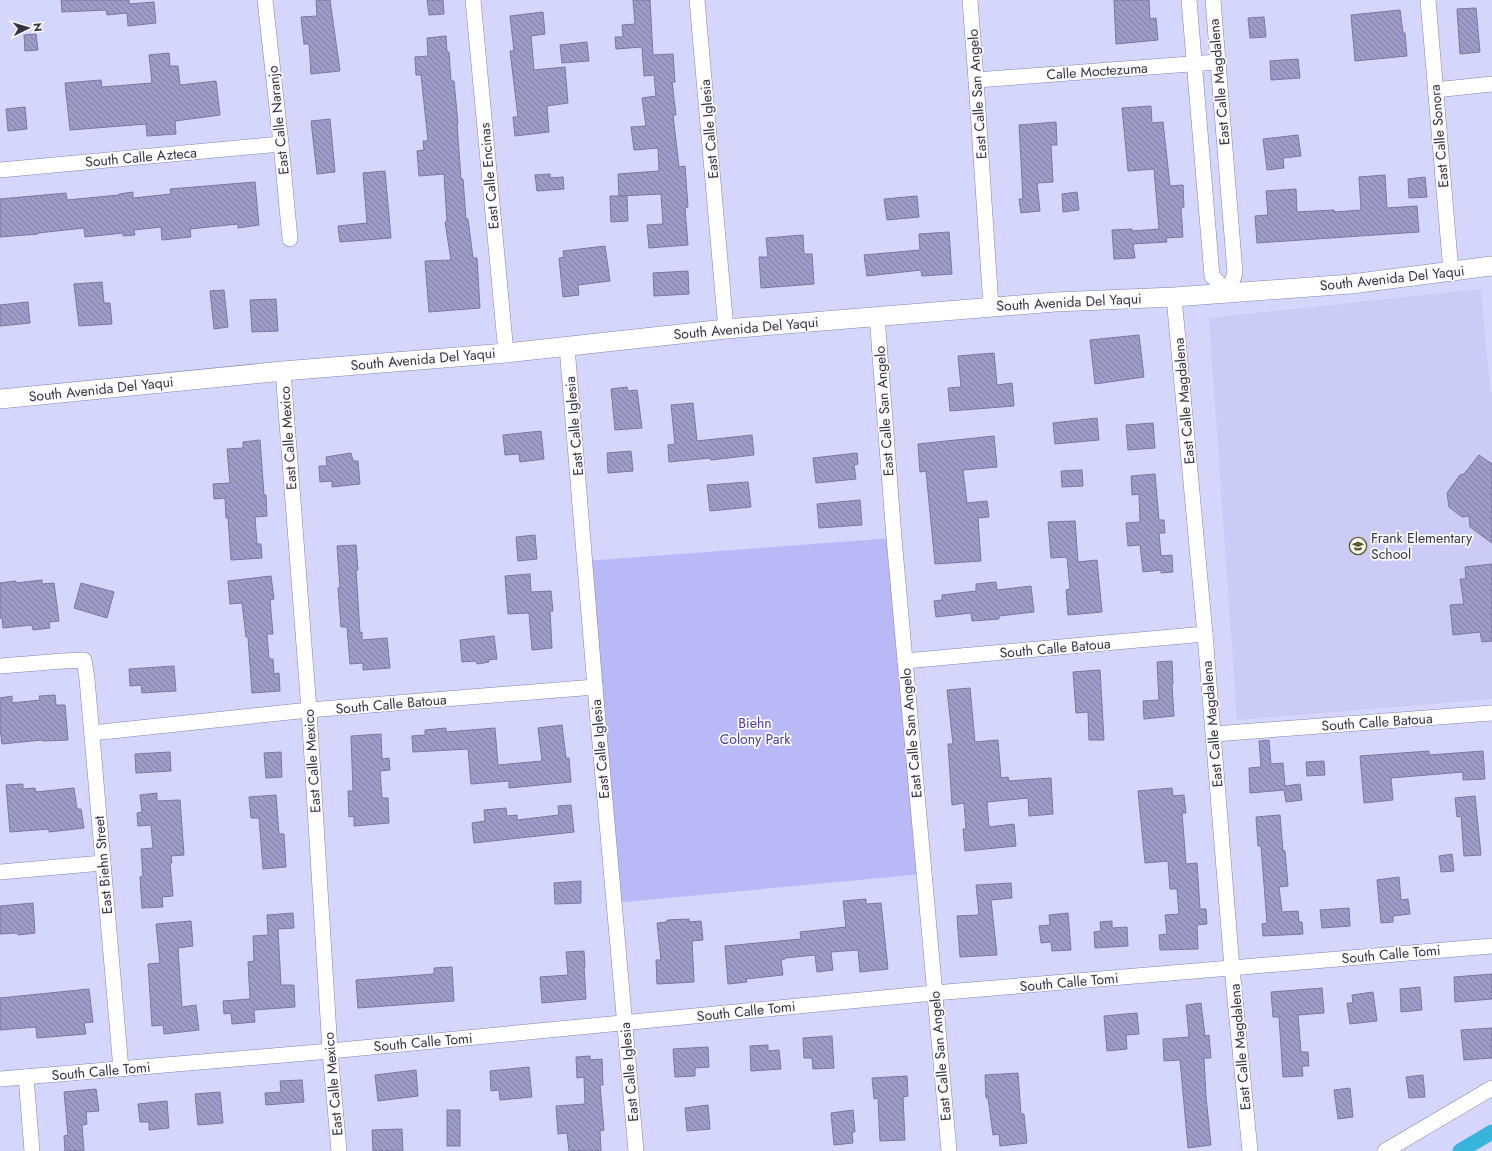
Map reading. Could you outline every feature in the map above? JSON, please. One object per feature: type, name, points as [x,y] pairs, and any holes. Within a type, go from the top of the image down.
[{"type":"street","name":"East Calle Naranjo","points":[[265,0],[282,144],[290,239]]},
{"type":"street","name":"East Calle Encinas","points":[[473,0],[506,352]]},
{"type":"street","name":"East Calle Iglesia","points":[[697,0],[726,329]]},
{"type":"street","name":"East Calle San Angelo","points":[[970,0],[991,307]]},
{"type":"street","name":"East Calle Magdalena","points":[[1189,0],[1212,276],[1228,293],[1235,274],[1212,0]]},
{"type":"street","name":"East Calle Sonora","points":[[1428,0],[1451,272]]},
{"type":"street","name":"Calle Moctezuma","points":[[976,80],[1218,62]]},
{"type":"street","points":[[1435,90],[1492,84]]},
{"type":"street","name":"South Calle Azteca","points":[[0,170],[282,144]]},
{"type":"street","name":"South Avenida Del Yaqui","points":[[0,399],[283,371],[506,352],[726,329],[877,316],[1062,301],[1174,297],[1351,284],[1492,266]]},
{"type":"street","name":"East Calle Magdalena","points":[[1174,297],[1214,734],[1232,968],[1250,1151]]},
{"type":"street","name":"East Calle San Angelo","points":[[877,316],[905,661],[949,1151]]},
{"type":"street","name":"East Calle Iglesia","points":[[567,346],[595,687],[636,1151]]},
{"type":"street","name":"East Calle Mexico","points":[[283,371],[308,710],[330,1051],[339,1151]]},
{"type":"street","name":"South Calle Batoua","points":[[905,661],[1205,634]]},
{"type":"street","name":"East Biehn Street","points":[[0,666],[84,660],[92,733],[121,1069]]},
{"type":"street","name":"South Calle Batoua","points":[[92,733],[308,710],[595,687]]},
{"type":"street","name":"South Calle Batoua","points":[[1214,734],[1492,713]]},
{"type":"street","points":[[0,872],[103,863]]},
{"type":"street","name":"South Calle Tomi","points":[[0,1079],[330,1051],[934,993],[1492,946]]},
{"type":"street","points":[[26,1077],[32,1151]]},
{"type":"street","points":[[1384,1151],[1492,1088]]},
{"type":"shaded area","name":"Frank Elementary School","points":[[1481,289],[1490,392],[1492,392],[1492,699],[1237,720],[1209,318]]},
{"type":"green space","name":"Biehn Colony Park","points":[[894,538],[923,874],[614,903],[585,561]]},
{"type":"building","points":[[61,0],[129,0],[129,4],[154,2],[156,23],[128,26],[127,13],[107,15],[106,10],[62,12]]},
{"type":"building","points":[[316,0],[330,0],[340,71],[311,74],[309,44],[304,44],[301,17],[317,16]]},
{"type":"building","points":[[427,0],[443,0],[444,14],[429,15]]},
{"type":"building","points":[[633,0],[650,0],[653,55],[673,54],[675,82],[672,82],[676,115],[673,115],[679,167],[685,166],[688,207],[685,208],[688,245],[649,248],[647,225],[663,224],[661,194],[619,196],[618,174],[659,171],[658,148],[634,150],[631,127],[646,126],[642,98],[656,96],[654,75],[644,76],[642,47],[616,49],[615,37],[623,37],[622,25],[635,24]]},
{"type":"building","points":[[1114,0],[1149,0],[1150,19],[1156,18],[1158,40],[1116,44]]},
{"type":"building","points":[[1476,8],[1480,52],[1460,54],[1457,9]]},
{"type":"building","points":[[1400,10],[1403,33],[1405,33],[1407,56],[1355,61],[1351,15]]},
{"type":"building","points":[[543,12],[545,34],[531,36],[534,70],[565,67],[568,103],[547,106],[549,132],[515,136],[513,117],[518,117],[510,51],[514,51],[510,16]]},
{"type":"building","points":[[1264,17],[1266,37],[1250,38],[1248,18]]},
{"type":"building","points":[[36,34],[38,50],[25,51],[24,35]]},
{"type":"building","points":[[446,36],[447,52],[449,52],[451,81],[454,81],[461,179],[463,179],[466,219],[468,219],[473,258],[477,258],[480,308],[429,312],[425,261],[451,260],[445,222],[447,222],[444,174],[419,176],[417,151],[424,150],[423,141],[428,141],[421,75],[416,75],[415,57],[428,56],[427,38]]},
{"type":"building","points":[[587,42],[589,61],[562,63],[560,45]]},
{"type":"building","points":[[169,53],[170,66],[178,66],[180,85],[216,81],[220,115],[175,121],[176,134],[147,136],[146,124],[70,130],[65,83],[101,80],[102,87],[152,83],[149,55]]},
{"type":"building","points":[[1298,59],[1300,78],[1271,80],[1270,61]]},
{"type":"building","points":[[1151,106],[1152,123],[1163,122],[1170,186],[1183,185],[1184,207],[1181,208],[1183,237],[1166,238],[1167,242],[1133,244],[1135,258],[1114,259],[1112,230],[1132,229],[1132,231],[1159,229],[1154,169],[1128,171],[1122,108]]},
{"type":"building","points":[[25,107],[27,129],[8,131],[6,109]]},
{"type":"building","points":[[330,119],[335,172],[317,174],[311,121]]},
{"type":"building","points":[[1056,122],[1057,145],[1051,145],[1053,182],[1037,183],[1040,211],[1021,213],[1019,199],[1023,199],[1019,125]]},
{"type":"building","points":[[1298,135],[1301,156],[1283,158],[1284,168],[1267,170],[1263,139]]},
{"type":"building","points":[[385,171],[391,238],[340,242],[338,226],[367,223],[363,173]]},
{"type":"building","points":[[550,174],[550,178],[563,177],[564,189],[537,191],[535,175]]},
{"type":"building","points":[[1385,175],[1387,208],[1417,206],[1419,232],[1257,243],[1255,216],[1268,215],[1266,191],[1296,189],[1297,212],[1361,210],[1359,177]]},
{"type":"building","points":[[1425,177],[1427,197],[1409,198],[1408,179]]},
{"type":"building","points":[[255,182],[259,225],[238,228],[238,224],[190,229],[191,237],[162,240],[161,227],[134,230],[135,235],[123,236],[123,233],[85,237],[84,228],[0,237],[0,199],[66,193],[67,200],[119,195],[133,192],[133,198],[171,194],[170,189]]},
{"type":"building","points":[[1077,192],[1079,210],[1063,212],[1062,194]]},
{"type":"building","points":[[610,196],[627,196],[628,221],[611,222]]},
{"type":"building","points":[[917,196],[919,217],[887,220],[884,199]]},
{"type":"building","points":[[949,232],[952,274],[922,276],[921,270],[867,276],[864,255],[920,250],[919,234]]},
{"type":"building","points":[[803,235],[804,254],[812,254],[814,284],[761,288],[759,257],[768,257],[766,238]]},
{"type":"building","points":[[605,246],[610,281],[578,285],[579,295],[563,297],[559,258],[564,257],[563,251]]},
{"type":"building","points":[[688,271],[689,294],[654,296],[653,273]]},
{"type":"building","points":[[102,282],[104,303],[110,303],[112,324],[79,326],[74,284]]},
{"type":"building","points":[[224,290],[228,327],[214,329],[210,291]]},
{"type":"building","points":[[276,299],[278,331],[252,332],[250,300]]},
{"type":"building","points":[[28,302],[30,323],[0,326],[0,305]]},
{"type":"building","points":[[1139,335],[1144,377],[1095,384],[1090,340]]},
{"type":"building","points":[[994,353],[997,385],[1012,383],[1014,406],[950,411],[948,388],[961,387],[958,356]]},
{"type":"building","points":[[627,387],[628,391],[637,390],[642,428],[615,430],[611,389]]},
{"type":"building","points":[[693,403],[697,441],[752,435],[754,455],[711,460],[710,458],[669,462],[668,445],[675,444],[671,405]]},
{"type":"building","points":[[1097,418],[1099,440],[1055,444],[1053,423]]},
{"type":"building","points":[[1153,423],[1155,448],[1128,450],[1126,425]]},
{"type":"building","points":[[541,431],[544,459],[520,462],[519,454],[505,455],[503,435]]},
{"type":"building","points":[[994,436],[997,467],[963,470],[967,503],[987,501],[989,517],[978,518],[981,561],[935,564],[926,471],[920,472],[918,444]]},
{"type":"building","points":[[260,440],[267,516],[255,517],[257,544],[261,544],[262,558],[231,560],[225,498],[214,499],[213,484],[230,483],[227,449],[243,448],[243,442]]},
{"type":"building","points":[[631,451],[633,471],[608,473],[607,453]]},
{"type":"building","points":[[351,453],[353,461],[358,461],[360,484],[332,487],[332,481],[320,482],[319,466],[327,466],[326,457]]},
{"type":"building","points":[[857,453],[858,464],[854,465],[856,479],[816,483],[813,458]]},
{"type":"building","points":[[1479,455],[1492,464],[1492,543],[1470,527],[1469,516],[1462,517],[1449,507],[1447,493],[1460,475],[1464,474]]},
{"type":"building","points":[[1082,470],[1083,486],[1062,487],[1061,471]]},
{"type":"building","points":[[1155,474],[1159,520],[1164,520],[1165,533],[1159,533],[1161,556],[1172,555],[1173,572],[1161,573],[1161,570],[1143,572],[1140,545],[1128,546],[1126,523],[1140,522],[1139,494],[1132,495],[1131,476]]},
{"type":"building","points":[[748,482],[751,507],[710,511],[707,485]]},
{"type":"building","points":[[860,500],[862,525],[819,528],[817,504]]},
{"type":"building","points":[[1075,521],[1078,562],[1097,560],[1102,612],[1068,615],[1066,590],[1070,589],[1067,557],[1051,558],[1048,522]]},
{"type":"building","points":[[535,535],[537,559],[518,561],[516,537]]},
{"type":"building","points":[[356,545],[360,633],[362,632],[362,640],[387,638],[390,668],[363,670],[363,663],[350,664],[347,627],[341,627],[337,546]]},
{"type":"building","points":[[1492,564],[1492,641],[1482,642],[1480,632],[1453,635],[1450,605],[1464,604],[1460,579],[1466,579],[1465,567]]},
{"type":"building","points":[[530,574],[531,592],[551,591],[553,611],[550,611],[552,648],[532,650],[529,613],[508,614],[505,576]]},
{"type":"building","points":[[271,576],[274,599],[270,600],[273,634],[267,634],[269,659],[273,659],[274,674],[279,673],[280,691],[252,693],[248,637],[246,637],[242,603],[230,604],[228,581]]},
{"type":"building","points":[[42,580],[42,584],[54,583],[59,621],[49,622],[50,628],[33,630],[32,625],[3,628],[2,618],[0,618],[0,583]]},
{"type":"building","points":[[996,582],[997,590],[1031,586],[1034,612],[999,616],[999,619],[972,621],[971,613],[936,617],[934,601],[942,600],[942,595],[976,591],[976,584]]},
{"type":"building","points":[[81,583],[114,592],[107,618],[74,608]]},
{"type":"building","points":[[494,636],[497,659],[488,660],[489,662],[477,664],[476,661],[462,662],[460,640]]},
{"type":"building","points":[[1172,661],[1174,716],[1144,719],[1143,701],[1159,700],[1157,662]]},
{"type":"building","points":[[174,666],[176,691],[142,693],[141,685],[130,686],[129,669]]},
{"type":"building","points":[[1100,670],[1104,740],[1089,740],[1088,712],[1076,713],[1073,672]]},
{"type":"building","points":[[970,688],[975,742],[998,740],[1001,778],[1008,777],[1009,781],[1051,778],[1053,814],[1029,816],[1028,798],[987,802],[989,827],[1014,824],[1016,846],[965,851],[963,829],[966,829],[964,803],[952,805],[948,744],[953,744],[947,690]]},
{"type":"building","points":[[55,695],[56,705],[65,705],[68,740],[42,740],[2,744],[0,728],[0,698],[12,696],[12,703],[40,700],[39,696]]},
{"type":"building","points":[[562,725],[566,758],[569,758],[571,782],[509,788],[509,781],[471,784],[468,749],[413,752],[412,736],[425,735],[425,730],[446,728],[446,732],[495,728],[498,765],[542,761],[538,728]]},
{"type":"building","points":[[381,734],[382,759],[389,758],[390,770],[380,771],[382,798],[388,798],[389,823],[354,826],[354,816],[349,817],[348,791],[353,791],[351,736]]},
{"type":"building","points":[[1269,740],[1271,764],[1283,763],[1285,786],[1300,784],[1302,800],[1286,802],[1284,790],[1250,793],[1249,768],[1261,767],[1259,741]]},
{"type":"building","points":[[1429,751],[1429,755],[1483,751],[1485,779],[1463,780],[1463,772],[1391,778],[1393,800],[1364,803],[1360,756]]},
{"type":"building","points":[[170,752],[171,771],[136,773],[135,754]]},
{"type":"building","points":[[281,752],[282,777],[266,778],[264,753]]},
{"type":"building","points":[[1324,761],[1325,775],[1307,776],[1306,762]]},
{"type":"building","points":[[23,784],[23,789],[35,788],[36,792],[74,788],[77,809],[81,809],[84,828],[49,832],[49,829],[10,832],[6,785]]},
{"type":"building","points":[[1172,788],[1173,796],[1184,795],[1186,813],[1182,813],[1186,864],[1197,863],[1200,909],[1206,909],[1207,924],[1197,925],[1198,949],[1160,950],[1159,935],[1167,934],[1165,915],[1179,914],[1177,889],[1170,889],[1168,861],[1145,863],[1138,791]]},
{"type":"building","points":[[157,793],[157,801],[180,800],[184,855],[171,856],[172,863],[170,863],[173,896],[162,897],[163,907],[142,908],[140,877],[143,876],[141,849],[153,848],[151,825],[138,826],[137,813],[142,812],[140,795]]},
{"type":"building","points":[[276,795],[279,834],[284,834],[286,867],[263,869],[259,818],[251,818],[249,797]]},
{"type":"building","points":[[1475,796],[1481,855],[1464,856],[1461,816],[1457,817],[1455,798]]},
{"type":"building","points":[[571,805],[574,832],[474,843],[472,823],[485,821],[484,810],[506,808],[507,816],[517,815],[517,820],[559,815],[558,806]]},
{"type":"building","points":[[1280,815],[1288,886],[1279,887],[1282,912],[1298,911],[1299,922],[1302,922],[1303,934],[1263,936],[1262,924],[1267,923],[1261,846],[1258,846],[1256,817]]},
{"type":"building","points":[[1452,854],[1454,871],[1441,872],[1439,856]]},
{"type":"building","points":[[1399,877],[1401,900],[1408,899],[1410,914],[1393,916],[1393,922],[1381,923],[1377,880]]},
{"type":"building","points":[[581,881],[581,903],[555,904],[554,883]]},
{"type":"building","points":[[1011,883],[1012,898],[991,900],[997,955],[960,957],[957,916],[979,915],[976,885]]},
{"type":"building","points":[[866,899],[866,904],[881,903],[888,969],[860,972],[858,950],[831,952],[833,970],[817,972],[815,955],[785,958],[781,960],[783,975],[746,979],[747,982],[728,984],[725,946],[801,939],[800,932],[846,927],[843,901]]},
{"type":"building","points":[[33,903],[35,933],[18,935],[17,933],[0,934],[0,906]]},
{"type":"building","points":[[1349,908],[1350,926],[1322,928],[1320,910]]},
{"type":"building","points":[[293,913],[294,928],[278,929],[281,985],[294,985],[295,1007],[254,1010],[255,1022],[232,1024],[231,1013],[224,1014],[223,1001],[250,999],[248,962],[254,961],[253,936],[268,935],[267,915]]},
{"type":"building","points":[[1068,913],[1071,950],[1052,951],[1051,942],[1041,943],[1039,926],[1050,925],[1049,915]]},
{"type":"building","points":[[689,919],[689,922],[701,921],[703,940],[692,941],[694,982],[657,984],[656,960],[661,960],[657,923],[667,922],[667,920]]},
{"type":"building","points":[[191,921],[193,946],[178,948],[182,1007],[196,1005],[199,1030],[164,1034],[163,1025],[152,1026],[148,964],[160,963],[156,924]]},
{"type":"building","points":[[1112,921],[1112,928],[1127,927],[1128,946],[1095,948],[1094,932],[1101,931],[1100,922]]},
{"type":"building","points":[[584,951],[586,999],[542,1003],[540,977],[568,975],[566,952]]},
{"type":"building","points":[[452,967],[454,1001],[358,1008],[356,980],[434,974],[434,968]]},
{"type":"building","points":[[1492,974],[1492,999],[1455,1002],[1454,977]]},
{"type":"building","points":[[1420,987],[1422,1010],[1401,1012],[1400,989]]},
{"type":"building","points":[[1322,988],[1324,1013],[1298,1015],[1301,1052],[1308,1052],[1309,1066],[1302,1066],[1303,1076],[1283,1077],[1279,1017],[1273,1017],[1271,992]]},
{"type":"building","points":[[89,989],[93,1022],[84,1023],[86,1034],[37,1038],[36,1027],[0,1030],[0,998]]},
{"type":"building","points":[[1373,992],[1377,1021],[1350,1024],[1347,1003],[1353,1003],[1352,995]]},
{"type":"building","points":[[1201,1003],[1205,1036],[1209,1035],[1211,1058],[1204,1058],[1211,1145],[1188,1148],[1180,1060],[1164,1061],[1163,1039],[1189,1037],[1186,1005]]},
{"type":"building","points":[[1137,1013],[1139,1034],[1126,1035],[1127,1049],[1107,1051],[1104,1016]]},
{"type":"building","points":[[1492,1028],[1492,1058],[1464,1060],[1461,1030]]},
{"type":"building","points":[[832,1036],[834,1068],[813,1069],[812,1058],[804,1058],[803,1038]]},
{"type":"building","points":[[768,1045],[768,1051],[779,1050],[781,1069],[751,1071],[750,1046]]},
{"type":"building","points":[[708,1047],[709,1067],[695,1068],[695,1076],[675,1077],[673,1049]]},
{"type":"building","points":[[590,1056],[590,1060],[602,1059],[603,1085],[600,1085],[604,1130],[600,1131],[601,1151],[569,1151],[567,1133],[558,1134],[556,1106],[585,1104],[584,1077],[577,1078],[576,1057]]},
{"type":"building","points":[[529,1067],[532,1097],[500,1100],[499,1090],[491,1091],[490,1071]]},
{"type":"building","points":[[416,1070],[418,1096],[378,1101],[375,1075]]},
{"type":"building","points":[[1018,1073],[1021,1114],[1024,1114],[1027,1143],[1000,1146],[999,1134],[993,1135],[988,1098],[986,1098],[985,1075]]},
{"type":"building","points":[[1423,1075],[1425,1097],[1409,1098],[1406,1077]]},
{"type":"building","points":[[907,1076],[908,1096],[903,1097],[905,1140],[880,1141],[878,1098],[874,1099],[872,1078]]},
{"type":"building","points":[[302,1080],[304,1102],[266,1105],[265,1093],[281,1092],[280,1081]]},
{"type":"building","points":[[1350,1088],[1353,1117],[1338,1119],[1334,1090]]},
{"type":"building","points":[[96,1089],[99,1111],[86,1112],[87,1124],[82,1125],[84,1151],[65,1151],[64,1136],[68,1135],[64,1092]]},
{"type":"building","points":[[220,1092],[223,1123],[198,1125],[195,1094]]},
{"type":"building","points":[[167,1101],[169,1128],[149,1130],[149,1122],[140,1122],[138,1104]]},
{"type":"building","points":[[708,1105],[710,1129],[687,1131],[685,1108]]},
{"type":"building","points":[[447,1110],[460,1110],[460,1146],[447,1146]]},
{"type":"building","points":[[853,1110],[855,1132],[852,1132],[853,1143],[834,1145],[831,1113]]},
{"type":"building","points":[[402,1129],[403,1151],[373,1151],[372,1130]]},
{"type":"waterway","points":[[1460,1151],[1492,1132]]},
{"type":"place","name":"Frank Elementary School","points":[[1358,546]]}]
